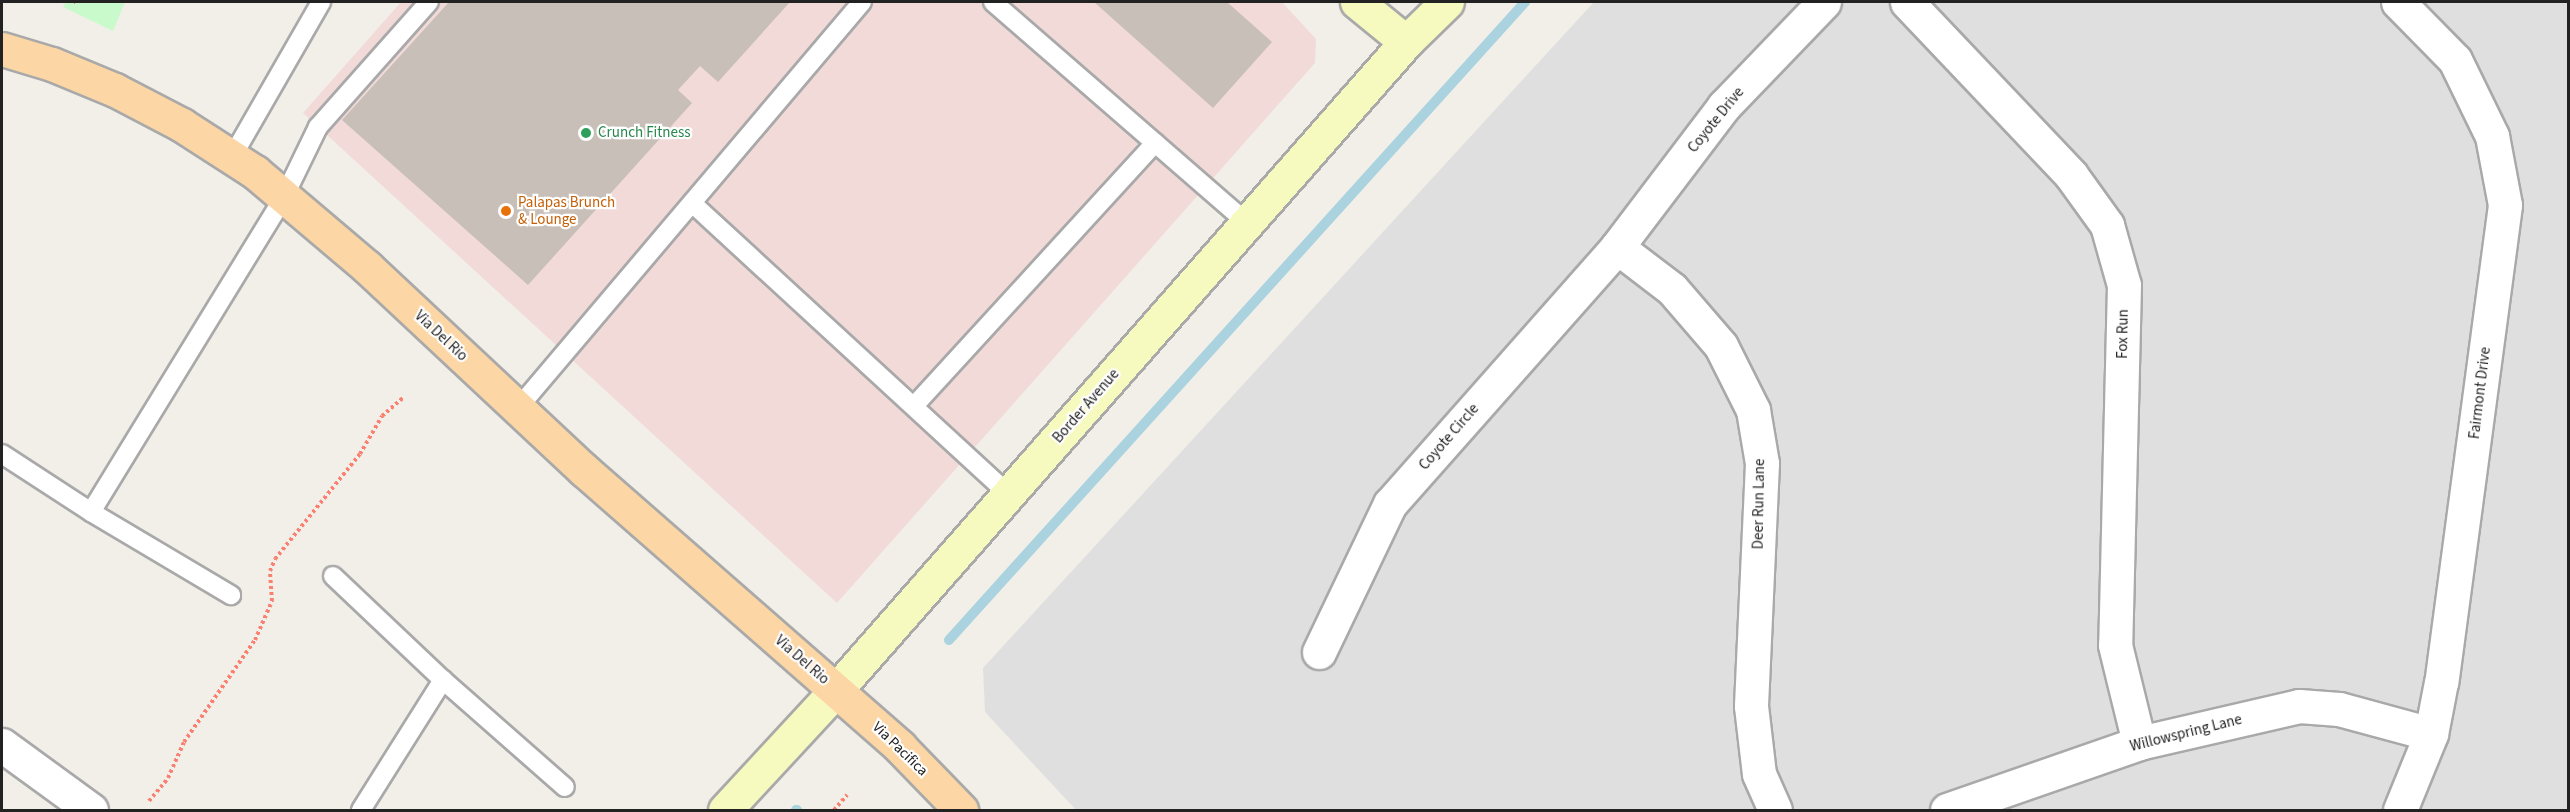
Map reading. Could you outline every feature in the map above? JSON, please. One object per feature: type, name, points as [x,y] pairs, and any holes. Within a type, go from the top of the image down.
[{"type":"main road","name":"Via Del Rio","points":[[2,49],[52,64],[116,90],[182,125],[255,172],[367,267],[584,470],[836,690]]},
{"type":"main road","name":"Via Pacifica","points":[[836,690],[900,747],[961,810]]},
{"type":"street","points":[[1357,2],[1406,42]]},
{"type":"street","name":"Border Avenue","points":[[725,810],[836,690],[1406,42],[1447,2]]},
{"type":"street","name":"Coyote Drive","points":[[1617,247],[1724,106],[1824,2]]},
{"type":"street","name":"Fox Run","points":[[1907,2],[2071,175],[2107,225],[2124,285],[2115,645],[2139,743]]},
{"type":"street","name":"Fairmont Drive","points":[[2398,2],[2455,60],[2492,136],[2505,205],[2448,635],[2431,734],[2400,810]]},
{"type":"street","name":"Coyote Circle","points":[[1319,652],[1390,504],[1617,247]]},
{"type":"street","name":"Deer Run Lane","points":[[1617,247],[1672,289],[1721,346],[1753,410],[1762,463],[1751,706],[1759,774],[1774,810]]},
{"type":"street","name":"Willowspring Lane","points":[[1947,810],[2139,743],[2299,706],[2339,709],[2431,734]]},
{"type":"street","points":[[2,745],[91,810]]},
{"type":"lane","points":[[232,157],[321,2]]},
{"type":"lane","points":[[91,512],[284,197],[318,127],[429,2]]},
{"type":"lane","points":[[518,408],[862,2]]},
{"type":"lane","points":[[993,2],[1247,223]]},
{"type":"lane","points":[[914,406],[1155,143]]},
{"type":"lane","points":[[692,203],[1008,494]]},
{"type":"lane","points":[[2,454],[91,512],[231,595]]},
{"type":"lane","points":[[333,576],[443,680],[565,787]]},
{"type":"lane","points":[[361,810],[443,680]]},
{"type":"path","points":[[148,801],[168,778],[184,742],[261,631],[272,601],[270,571],[275,559],[360,454],[382,416],[404,397]]},
{"type":"path","points":[[834,810],[847,795]]},
{"type":"shaded area","points":[[401,2],[1282,2],[1316,39],[1315,63],[837,603],[303,113]]},
{"type":"shaded area","points":[[1594,2],[2568,2],[2568,810],[1076,810],[985,712],[983,668]]},
{"type":"green space","points":[[66,2],[125,2],[113,31],[63,7]]},
{"type":"building","points":[[449,2],[790,2],[718,82],[700,66],[678,90],[692,103],[528,285],[342,120]]},
{"type":"building","points":[[1094,2],[1227,2],[1272,42],[1213,108]]},
{"type":"waterway","points":[[949,640],[1525,2]]},
{"type":"place","name":"Crunch Fitness","points":[[586,133]]},
{"type":"place","name":"Palapas Brunch & Lounge","points":[[506,211]]}]
